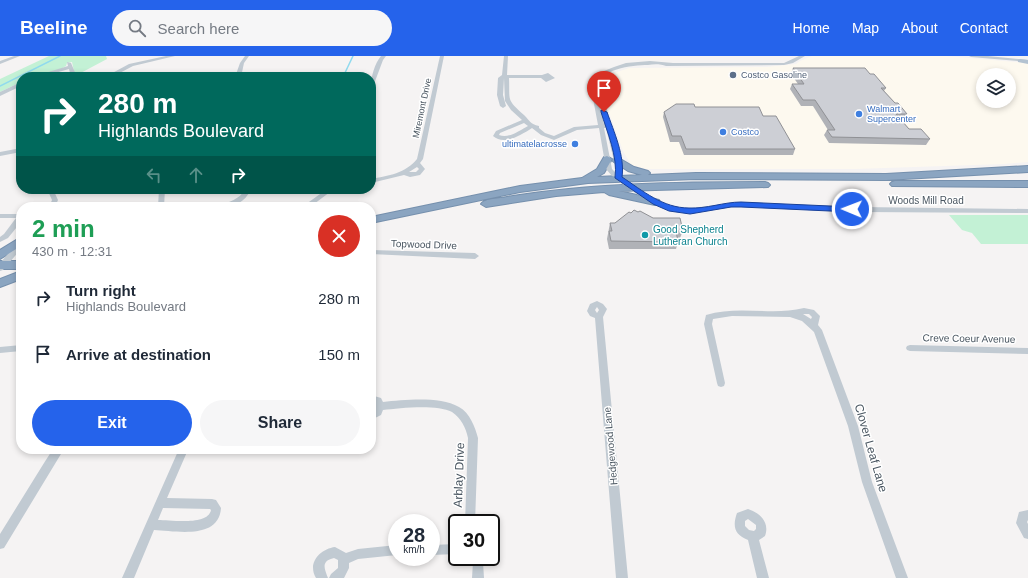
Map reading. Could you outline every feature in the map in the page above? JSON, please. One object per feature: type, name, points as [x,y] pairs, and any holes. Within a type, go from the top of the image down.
[{"type":"highway","points":[[581,185],[601,171],[607,159]]},
{"type":"highway","points":[[617,160],[631,169],[664,176]]},
{"type":"highway","points":[[908,180],[924,174],[976,173],[1028,169]]},
{"type":"highway","points":[[376,228],[500,201],[618,178],[664,176],[908,180],[1028,184]]},
{"type":"highway","points":[[376,219],[520,188],[581,185],[610,188],[684,184],[1028,177]]},
{"type":"highway","points":[[610,188],[618,178]]},
{"type":"highway","points":[[908,180],[1028,192]]},
{"type":"highway","points":[[581,185],[659,204],[658,195],[662,191],[684,184]]},
{"type":"highway","points":[[0,266],[16,248]]},
{"type":"highway","points":[[0,266],[16,265]]},
{"type":"highway","points":[[0,266],[16,273]]},
{"type":"highway","points":[[0,283],[16,277]]},
{"type":"main road","points":[[1021,57],[1028,61]]},
{"type":"street","points":[[0,63],[18,56]]},
{"type":"street","points":[[118,72],[131,65],[173,56]]},
{"type":"street","points":[[239,72],[242,63],[247,56]]},
{"type":"street","points":[[376,72],[381,59],[384,56]]},
{"type":"street","name":"Miremont Drive","points":[[376,180],[404,172],[410,176],[418,174],[422,169],[418,164],[442,56]]},
{"type":"street","points":[[506,56],[504,76],[501,78],[500,96],[502,104],[507,111],[518,120],[524,121],[543,134],[554,138],[576,128],[608,126]]},
{"type":"street","points":[[618,178],[609,169],[594,88],[598,78],[602,75],[613,68],[633,64],[784,64],[803,56]]},
{"type":"street","points":[[971,56],[1028,56]]},
{"type":"street","points":[[618,178],[619,169],[599,91],[600,84],[605,78],[616,71],[627,67],[671,64]]},
{"type":"street","points":[[50,72],[70,65],[72,72]]},
{"type":"street","points":[[504,76],[542,77]]},
{"type":"street","points":[[0,94],[16,86]]},
{"type":"street","points":[[524,121],[498,132],[496,136],[499,139],[505,138],[532,126]]},
{"type":"street","points":[[0,154],[16,151]]},
{"type":"street","name":"Woods Mill Road","points":[[618,178],[659,204],[676,210],[690,211],[731,204],[838,209],[1028,211]]},
{"type":"street","points":[[234,202],[246,194]]},
{"type":"street","points":[[312,202],[324,194]]},
{"type":"street","points":[[0,216],[16,216]]},
{"type":"street","points":[[0,240],[6,236],[16,223]]},
{"type":"street","name":"Topwood Drive","points":[[376,252],[475,256]]},
{"type":"street","name":"Clover Leaf Lane","points":[[721,383],[708,324],[709,317],[718,314],[733,313],[795,314],[808,320],[814,325],[818,330],[846,404],[867,482],[902,578]]},
{"type":"street","name":"Hedgewood Lane","points":[[599,315],[622,578]]},
{"type":"street","points":[[0,350],[16,348]]},
{"type":"street","name":"Creve Coeur Avenue","points":[[910,348],[1028,351]]},
{"type":"street","points":[[376,400],[380,406],[376,413]]},
{"type":"street","name":"Arblay Drive","points":[[380,406],[410,404],[447,406],[464,417],[472,430],[473,438],[470,514]]},
{"type":"street","points":[[0,544],[55,454]]},
{"type":"street","points":[[128,578],[181,454]]},
{"type":"street","points":[[151,525],[202,525],[211,520],[216,512],[216,508],[212,504],[161,503]]},
{"type":"street","points":[[1028,515],[1023,516],[1021,523],[1028,534]]},
{"type":"street","points":[[753,537],[763,578]]},
{"type":"street","points":[[344,560],[358,554],[388,551]]},
{"type":"street","points":[[322,578],[319,575],[318,567],[322,558],[335,552],[342,556],[344,560],[343,568],[335,578]]},
{"type":"street","points":[[478,566],[478,578]]},
{"type":"shaded area","points":[[812,56],[946,56],[1028,63],[1028,162],[855,169],[646,169],[631,165],[623,151],[606,104],[603,89],[604,81],[614,73],[629,68],[766,67],[796,64]]},
{"type":"green space","points":[[49,56],[106,56],[107,59],[83,72],[74,72],[72,62],[67,63],[66,66],[51,72],[16,72],[16,84],[0,92],[0,79]]},
{"type":"green space","points":[[949,215],[1028,215],[1028,244],[981,244],[972,233],[962,230]]},
{"type":"building","name":"Walmart Supercenter","points":[[793,68],[865,68],[870,74],[874,74],[886,88],[881,88],[895,103],[898,103],[907,114],[896,114],[909,129],[921,129],[930,139],[832,137],[827,130],[835,130],[815,100],[803,100],[792,84],[804,84]]},
{"type":"building","name":"Costco","points":[[676,104],[694,104],[695,107],[759,107],[763,116],[776,116],[795,149],[686,149],[681,136],[672,136],[664,112]]},
{"type":"building","name":"Good Shepherd Lutheran Church","points":[[634,210],[638,212],[640,211],[653,218],[680,218],[683,231],[676,231],[678,242],[611,241],[609,231],[612,231],[610,223],[615,223]]},
{"type":"waterway","points":[[28,72],[60,56]]},
{"type":"waterway","points":[[345,72],[353,56]]},
{"type":"waterway","points":[[0,86],[16,78]]},
{"type":"place","name":"Costco Gasoline","points":[[733,75]]},
{"type":"place","name":"Walmart Supercenter","points":[[859,114]]},
{"type":"place","name":"Costco","points":[[723,132]]},
{"type":"place","name":"ultimatelacrosse","points":[[575,144]]},
{"type":"place","name":"Good Shepherd Lutheran Church","points":[[645,235]]},
{"type":"route","points":[[604,112],[612,137],[619,169],[618,178],[662,206],[683,211],[731,204],[852,209]]}]
